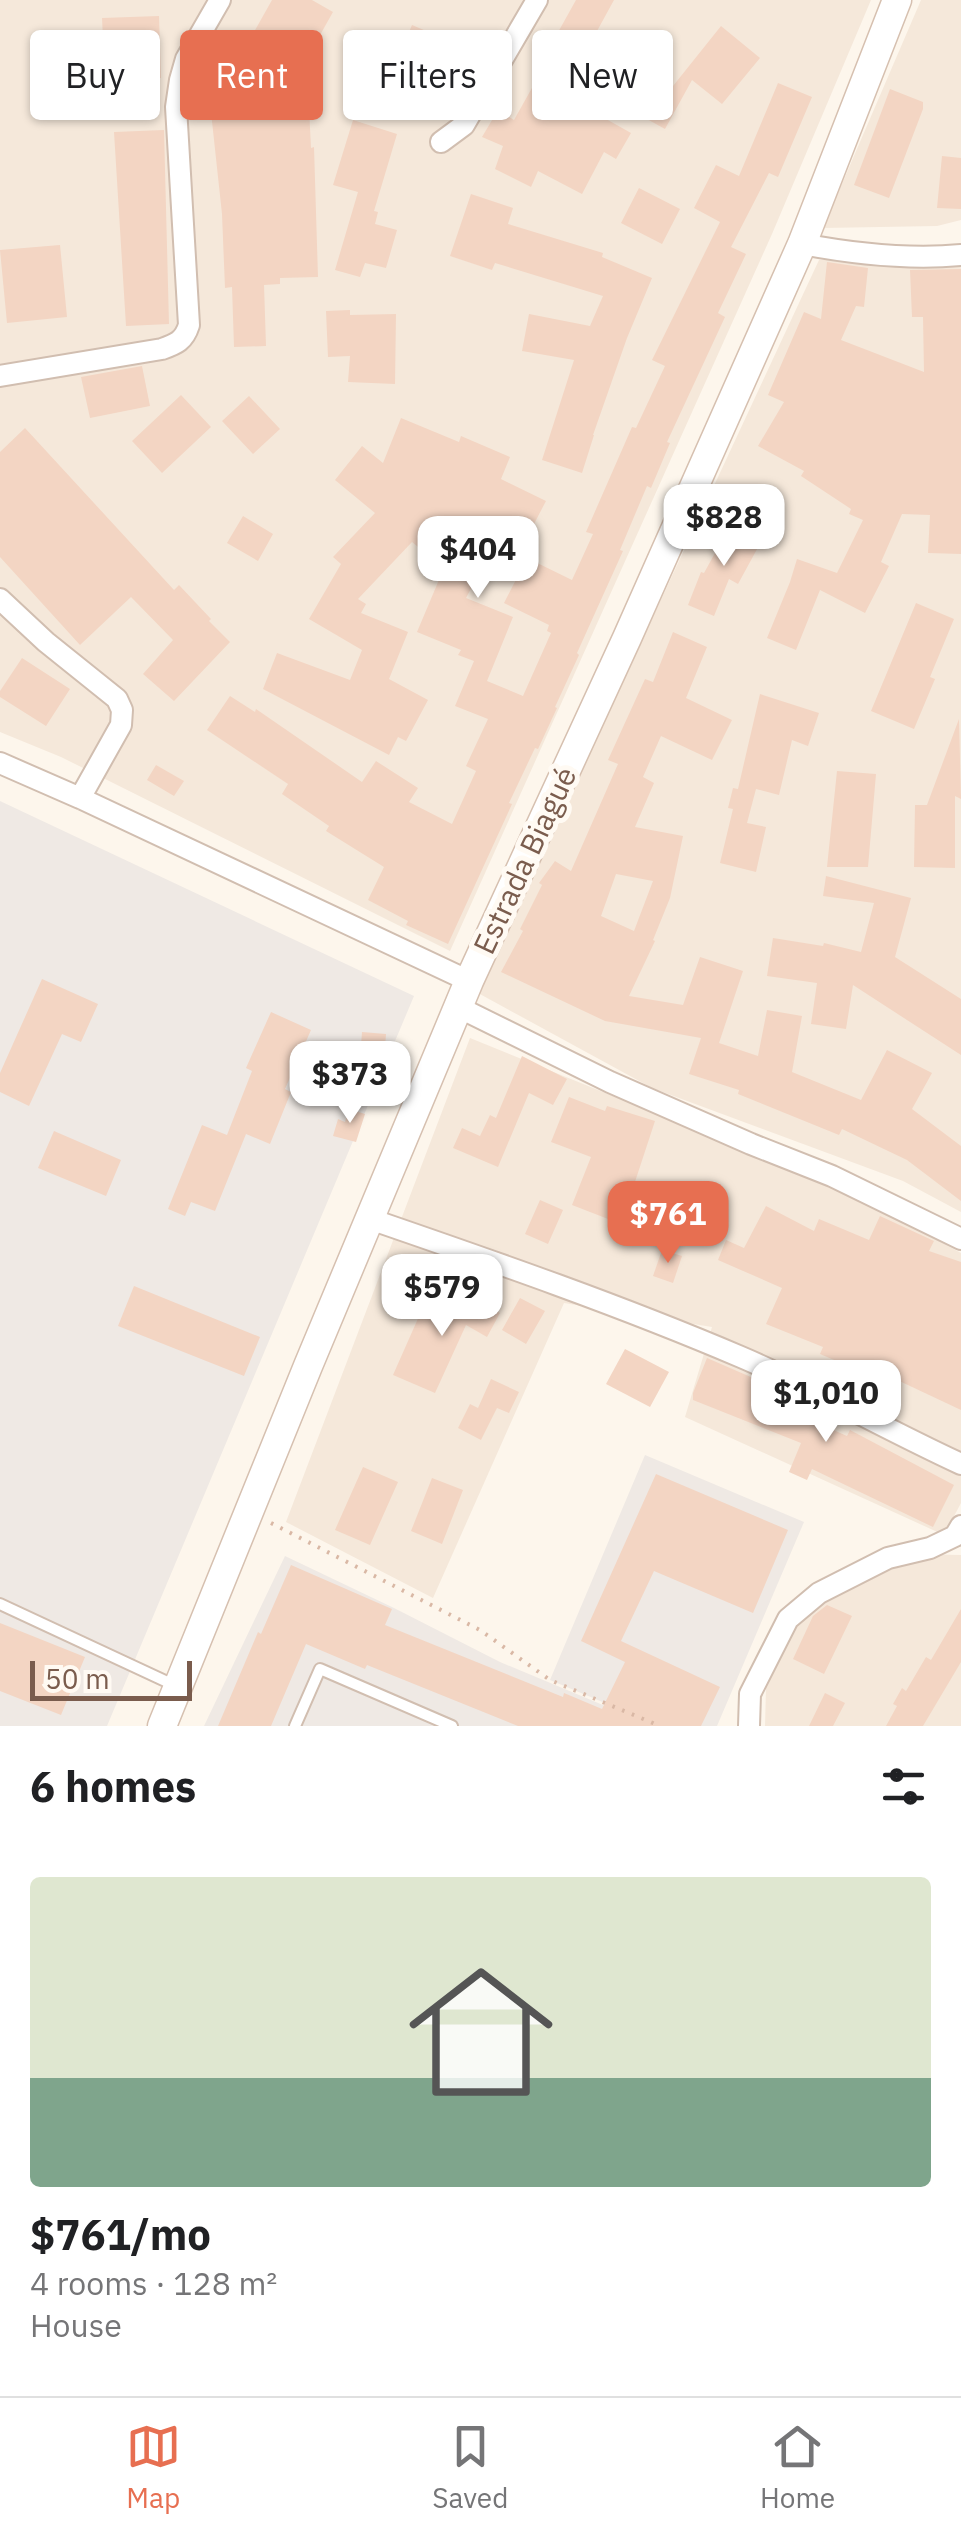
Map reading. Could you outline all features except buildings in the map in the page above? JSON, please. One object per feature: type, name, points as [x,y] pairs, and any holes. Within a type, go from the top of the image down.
[{"type":"main road","name":"Estrada Biagué","points":[[162,1726],[468,981],[627,638],[802,244],[897,0]]},
{"type":"street","points":[[0,376],[162,350],[179,343],[186,334],[189,325],[176,107],[186,60],[220,0]]},
{"type":"street","points":[[442,142],[464,125],[536,0]]},
{"type":"street","points":[[802,244],[886,256],[961,254]]},
{"type":"street","points":[[0,599],[117,699],[122,710],[121,724],[80,798]]},
{"type":"street","points":[[0,763],[468,981]]},
{"type":"street","points":[[458,1008],[610,1082],[832,1176],[961,1238]]},
{"type":"street","points":[[370,1219],[572,1288],[745,1359],[961,1464]]},
{"type":"street","points":[[748,1726],[750,1694],[788,1619],[819,1593],[888,1558],[930,1548],[955,1536],[961,1526]]},
{"type":"lane","points":[[0,1604],[178,1687]]},
{"type":"lane","points":[[294,1726],[320,1669],[452,1726]]},
{"type":"path","points":[[249,1512],[480,1630],[550,1680],[660,1726]]},
{"type":"shaded area","points":[[0,0],[871,0],[772,234],[450,951],[61,757],[0,732]]},
{"type":"shaded area","points":[[921,0],[961,0],[961,220],[937,226],[823,228]]},
{"type":"shaded area","points":[[819,260],[961,261],[961,1212],[903,1181],[652,1088],[478,993]]},
{"type":"shaded area","points":[[0,801],[414,996],[107,1726],[0,1726]]},
{"type":"shaded area","points":[[470,1038],[842,1189],[961,1253],[961,1503],[944,1535],[685,1417],[712,1327],[564,1303],[433,1598],[286,1522]]},
{"type":"shaded area","points":[[645,1455],[804,1522],[717,1726],[660,1726],[550,1680]]},
{"type":"shaded area","points":[[908,1554],[961,1555],[961,1726],[765,1726],[766,1688],[808,1597]]},
{"type":"shaded area","points":[[285,1556],[500,1662],[653,1726],[204,1726]]}]
